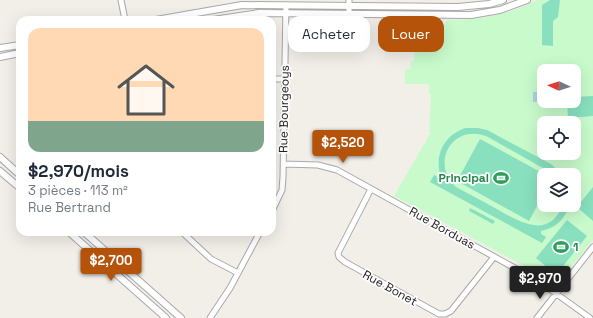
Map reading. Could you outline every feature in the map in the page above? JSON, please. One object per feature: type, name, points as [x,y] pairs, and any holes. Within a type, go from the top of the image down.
[{"type":"street","points":[[121,0],[124,16]]},
{"type":"street","points":[[179,16],[242,5],[349,3],[470,6],[503,0]]},
{"type":"street","points":[[239,16],[259,13],[472,15],[500,10],[525,0]]},
{"type":"street","points":[[349,3],[349,15]]},
{"type":"street","name":"Rue Bourgeoys","points":[[276,203],[282,190],[284,164],[286,5]]},
{"type":"street","points":[[0,48],[16,46]]},
{"type":"street","points":[[0,57],[16,54]]},
{"type":"street","points":[[276,79],[285,79]]},
{"type":"street","points":[[0,157],[16,171]]},
{"type":"street","name":"Rue Borduas","points":[[284,164],[322,165],[337,170],[557,293],[590,318]]},
{"type":"street","points":[[0,170],[16,184]]},
{"type":"street","name":"Rue Bonet","points":[[371,189],[338,253],[339,257],[345,262],[383,284],[438,314],[445,314],[451,311],[494,257]]},
{"type":"street","points":[[74,236],[166,318]]},
{"type":"street","points":[[89,236],[181,318]]},
{"type":"street","points":[[189,236],[211,259],[238,273]]},
{"type":"street","points":[[210,318],[225,298],[258,236]]},
{"type":"street","points":[[537,318],[593,247]]},
{"type":"green space","points":[[537,0],[593,0],[593,240],[560,281],[556,283],[394,196],[431,132],[429,132],[431,94],[429,94],[429,84],[405,84],[405,69],[410,69],[411,61],[414,61],[414,52],[444,52],[444,24],[448,20],[482,18],[516,9]]},
{"type":"green space","points":[[550,0],[560,0],[558,17],[553,21],[553,46],[542,45],[542,5]]},
{"type":"green space","points":[[593,96],[593,116],[568,116],[567,108],[581,108],[581,97]]},
{"type":"green space","points":[[465,128],[487,130],[537,157],[537,160],[543,160],[555,168],[543,168],[488,137],[476,134],[465,135],[456,140],[449,147],[445,156],[445,167],[448,177],[456,187],[513,218],[532,225],[541,225],[549,222],[557,216],[559,212],[567,212],[563,219],[551,228],[541,231],[541,234],[546,237],[542,243],[430,182],[434,175],[441,178],[439,162],[442,148],[451,136]]},
{"type":"green space","name":"Principal","points":[[480,139],[537,170],[537,206],[529,221],[457,181]]},
{"type":"green space","points":[[593,187],[593,221],[581,210],[581,202]]},
{"type":"green space","points":[[470,208],[495,221],[493,224],[469,211]]},
{"type":"green space","name":"1","points":[[567,220],[587,236],[556,275],[536,258]]},
{"type":"water","points":[[533,92],[537,92],[537,102],[533,102]]},
{"type":"place","name":"Principal","points":[[501,178]]},
{"type":"place","name":"1","points":[[561,247]]}]
